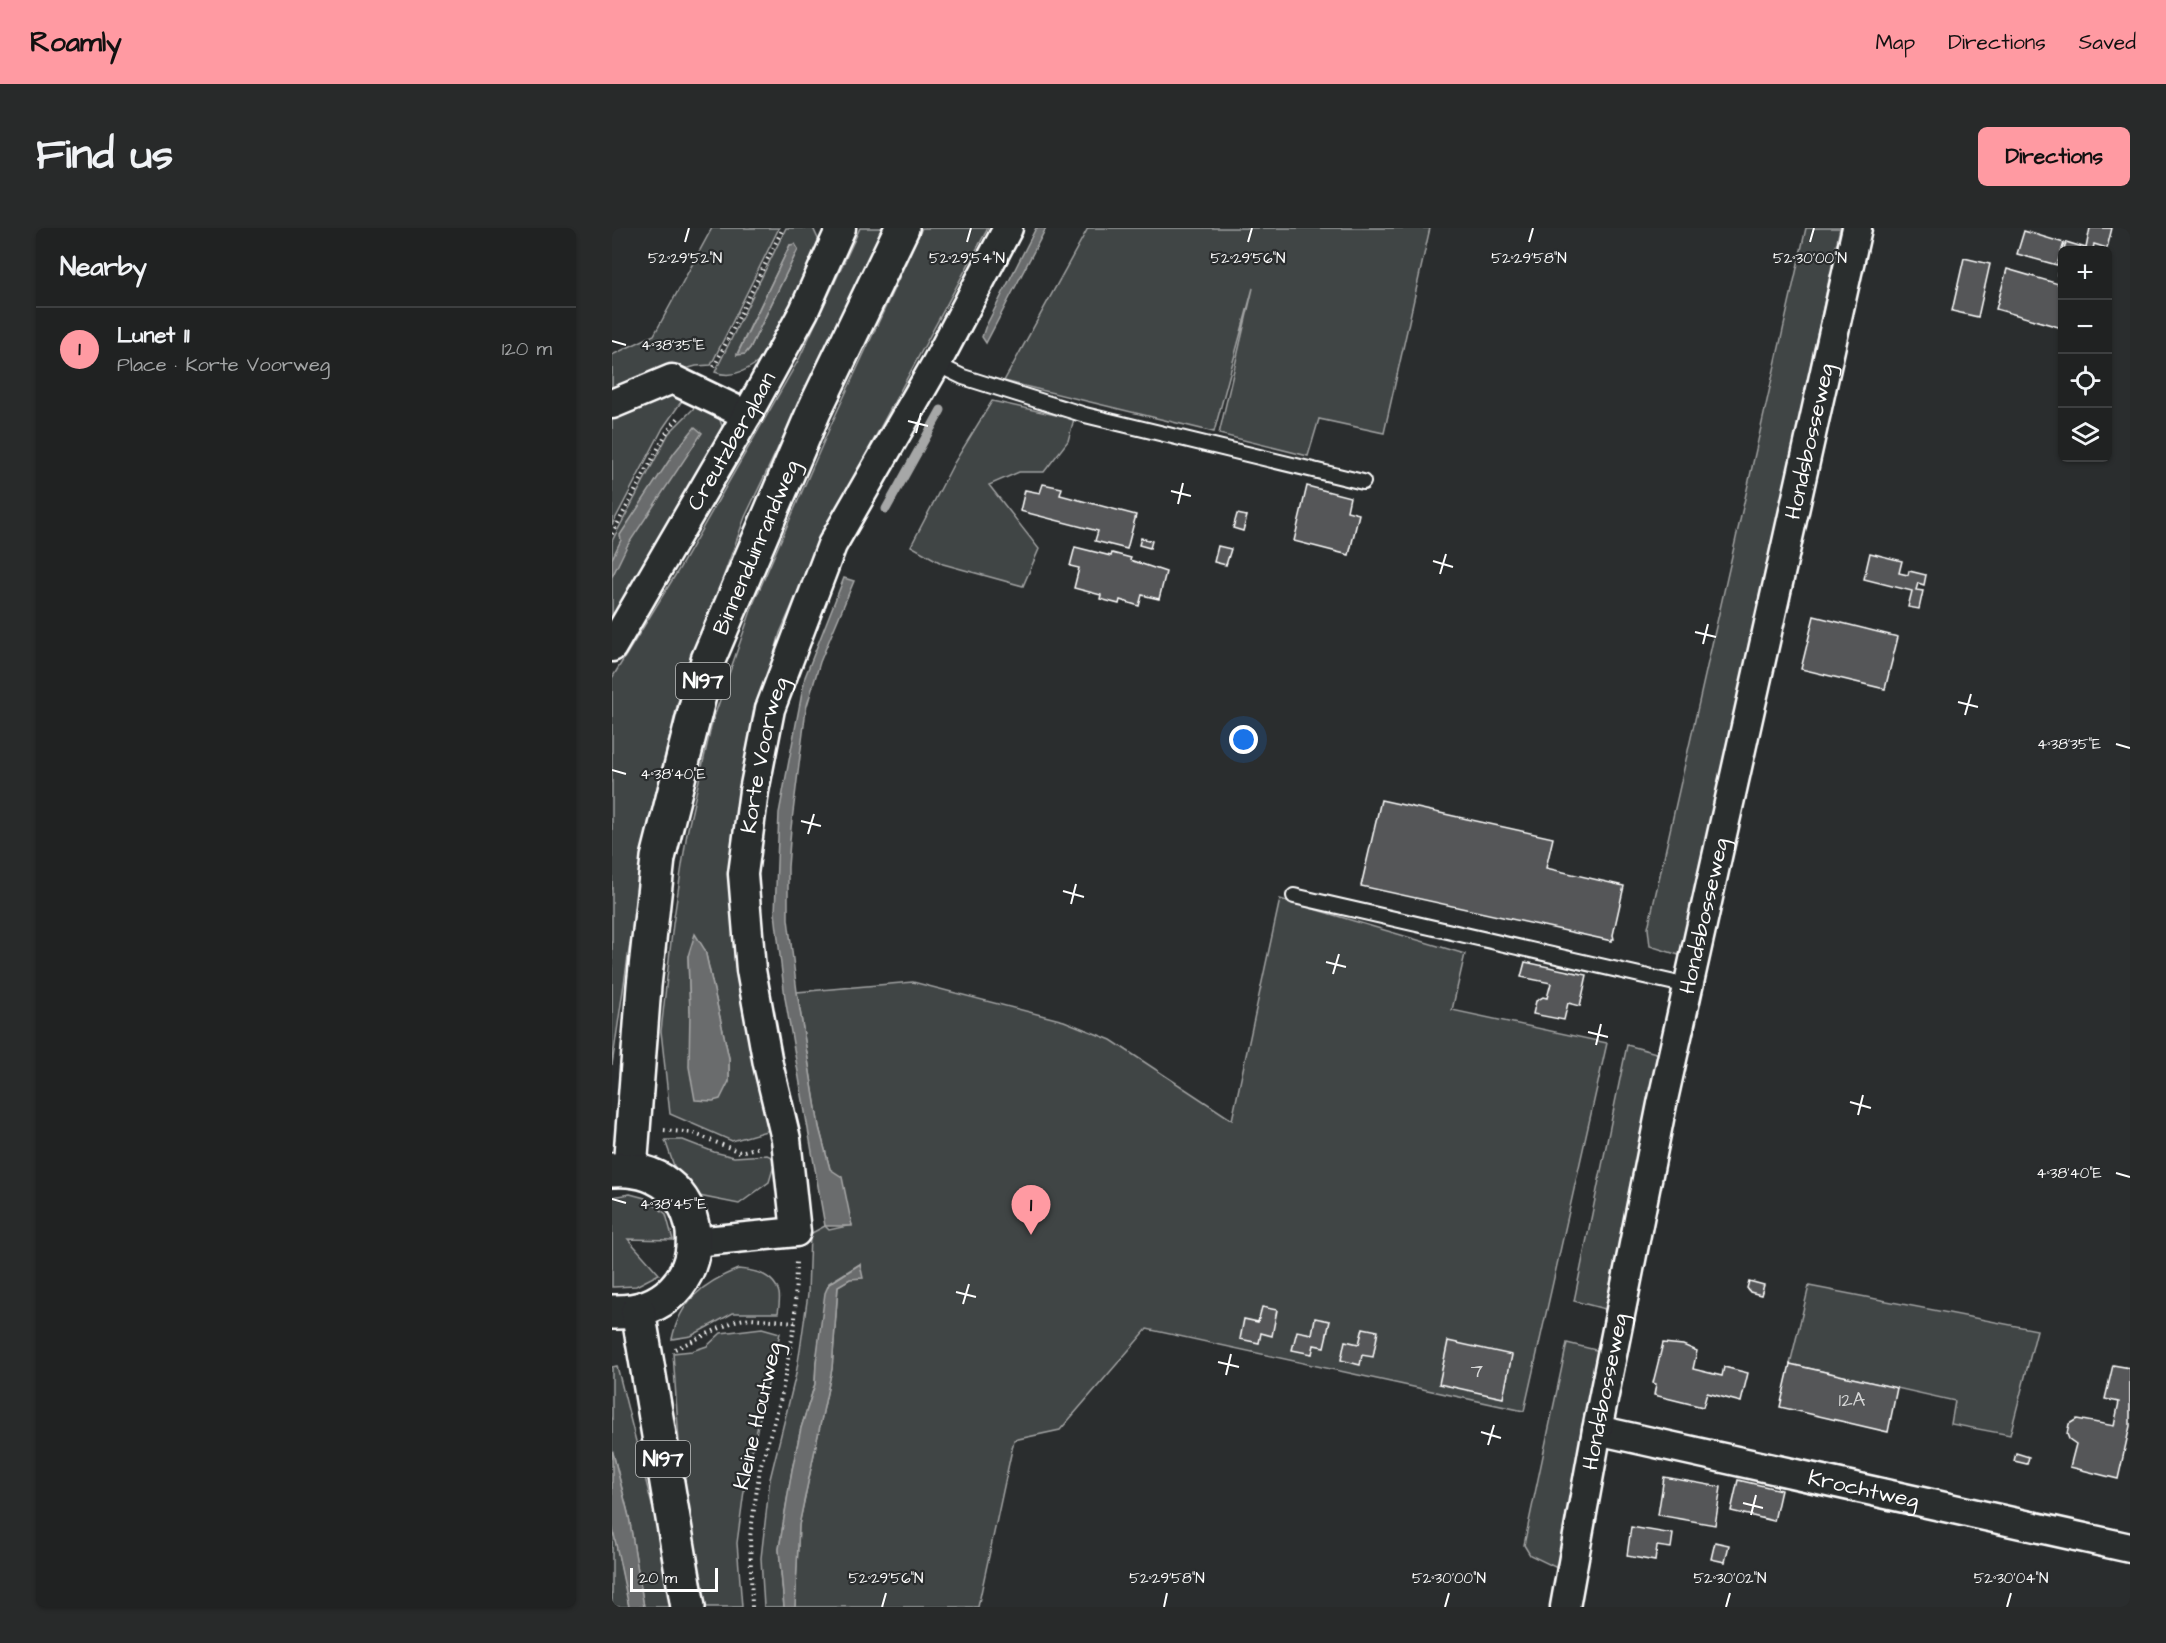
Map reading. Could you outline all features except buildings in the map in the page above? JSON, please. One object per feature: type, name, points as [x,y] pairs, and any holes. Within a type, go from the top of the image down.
[{"type":"main road","name":"Binnenduinrandweg","points":[[621,1169],[633,1128],[644,986],[658,858],[708,660],[814,411],[902,228]]},
{"type":"main road","name":"N197","points":[[621,1169],[650,1173],[669,1185],[683,1201],[692,1220],[695,1242],[690,1265],[678,1286],[660,1302],[625,1311],[645,1354],[688,1607]]},
{"type":"street","name":"Creutzberglaan","points":[[612,647],[747,415],[804,311],[842,228]]},
{"type":"street","name":"Korte Voorweg","points":[[796,1232],[786,1139],[768,1064],[751,970],[743,874],[754,791],[770,709],[832,545],[936,364],[1008,228]]},
{"type":"street","name":"Hondsbosseweg","points":[[1565,1607],[1597,1430],[1662,1104],[1857,228]]},
{"type":"street","points":[[612,404],[672,379],[747,415]]},
{"type":"street","points":[[695,1242],[796,1232]]},
{"type":"street","name":"Krochtweg","points":[[1597,1430],[2130,1548]]},
{"type":"lane","points":[[936,364],[963,377],[1085,415],[1363,482]]},
{"type":"lane","points":[[1294,896],[1688,986]]},
{"type":"path","points":[[633,1128],[682,1130],[740,1152],[786,1139]]},
{"type":"path","name":"Kleine Houtweg","points":[[752,1607],[750,1537],[758,1480],[781,1398],[795,1322],[796,1232]]},
{"type":"path","points":[[645,1354],[674,1349],[735,1321],[750,1318],[795,1322]]},
{"type":"shaded area","points":[[712,228],[779,228],[711,365],[696,366],[612,389],[612,355],[654,335]]},
{"type":"shaded area","points":[[786,228],[813,228],[820,243],[767,356],[749,368],[736,373],[715,372]],"holes":[[[790,245],[798,249],[750,348],[745,354],[737,354]]]},
{"type":"shaded area","points":[[860,228],[883,228],[745,517],[678,702],[647,828],[612,1065],[612,678],[679,569],[799,359]]},
{"type":"shaded area","points":[[922,228],[988,228],[824,532],[780,633],[751,739],[738,821],[770,1130],[732,1141],[670,1114],[661,1031],[673,924],[687,833],[712,723],[754,602],[830,427]],"holes":[[[705,950],[729,1058],[729,1081],[690,1011],[688,956]]]},
{"type":"shaded area","points":[[1036,228],[1046,228],[986,343],[982,337],[985,328]]},
{"type":"shaded area","points":[[1088,228],[1430,228],[1384,433],[1319,419],[1308,456],[1219,434],[1253,288],[1214,432],[1004,381]]},
{"type":"shaded area","points":[[1806,228],[1840,228],[1747,665],[1682,956],[1650,946],[1648,928]]},
{"type":"shaded area","points":[[795,244],[798,249],[750,348],[745,354],[737,355],[790,245]]},
{"type":"shaded area","points":[[667,390],[686,395],[663,428],[612,525],[612,413]]},
{"type":"shaded area","points":[[992,401],[1074,419],[1068,441],[1044,472],[1019,472],[989,485],[1039,549],[1023,586],[943,564],[911,546],[954,463]]},
{"type":"shaded area","points":[[696,406],[718,414],[722,426],[718,447],[612,629],[612,541],[669,433]]},
{"type":"shaded area","points":[[695,427],[702,433],[627,546],[612,577],[612,559],[621,540],[620,535],[674,453]]},
{"type":"shaded area","points":[[844,578],[854,581],[820,662],[806,709],[788,867],[788,919],[797,992],[819,1127],[830,1169],[842,1177],[852,1226],[825,1226],[785,998],[775,913],[779,813],[805,677]]},
{"type":"shaded area","points":[[1280,899],[1465,954],[1452,1010],[1607,1043],[1524,1411],[1147,1329],[1060,1430],[1014,1440],[978,1607],[795,1607],[799,1525],[832,1369],[838,1286],[850,1279],[860,1264],[829,1283],[816,1362],[815,1384],[801,1428],[779,1549],[784,1607],[764,1607],[761,1558],[770,1479],[800,1350],[808,1294],[810,1234],[825,1226],[829,1230],[852,1225],[830,1169],[819,1127],[797,992],[913,982],[1064,1021],[1111,1040],[1232,1120]]},
{"type":"shaded area","points":[[695,934],[705,950],[729,1058],[729,1081],[720,1099],[713,1101],[695,1100],[689,1067],[688,956]]},
{"type":"shaded area","points":[[1627,1045],[1660,1054],[1609,1310],[1574,1301]]},
{"type":"shaded area","points":[[665,1140],[683,1140],[734,1157],[767,1155],[776,1159],[769,1182],[739,1204],[699,1196],[674,1166]]},
{"type":"shaded area","points":[[630,1194],[645,1198],[666,1214],[673,1240],[628,1239],[659,1274],[636,1286],[612,1287],[612,1197]]},
{"type":"shaded area","points":[[860,1264],[863,1278],[850,1279],[838,1286],[832,1369],[799,1525],[795,1607],[784,1607],[779,1549],[801,1428],[815,1384],[825,1293],[829,1284]]},
{"type":"shaded area","points":[[738,1269],[763,1274],[773,1281],[779,1293],[778,1313],[733,1313],[691,1336],[672,1339],[681,1314],[695,1295],[714,1280]]},
{"type":"shaded area","points":[[1809,1286],[2037,1330],[2010,1435],[1951,1424],[1955,1401],[1790,1364]]},
{"type":"shaded area","points":[[762,1328],[780,1333],[746,1476],[737,1543],[742,1607],[703,1607],[680,1457],[673,1353],[692,1351],[707,1346],[721,1333]]},
{"type":"shaded area","points":[[1567,1343],[1600,1351],[1557,1568],[1530,1555],[1524,1545]]},
{"type":"shaded area","points":[[617,1366],[660,1537],[672,1607],[644,1607],[629,1517],[612,1449],[612,1367]]},
{"type":"shaded area","points":[[612,1449],[629,1517],[644,1607],[629,1607],[612,1525]]},
{"type":"shaded area","points":[[612,1525],[628,1599],[629,1607],[612,1607]]},
{"type":"waterway","points":[[886,509],[941,410]]},
{"type":"place","name":"Lunet 11","points":[[1031,1235]]}]
